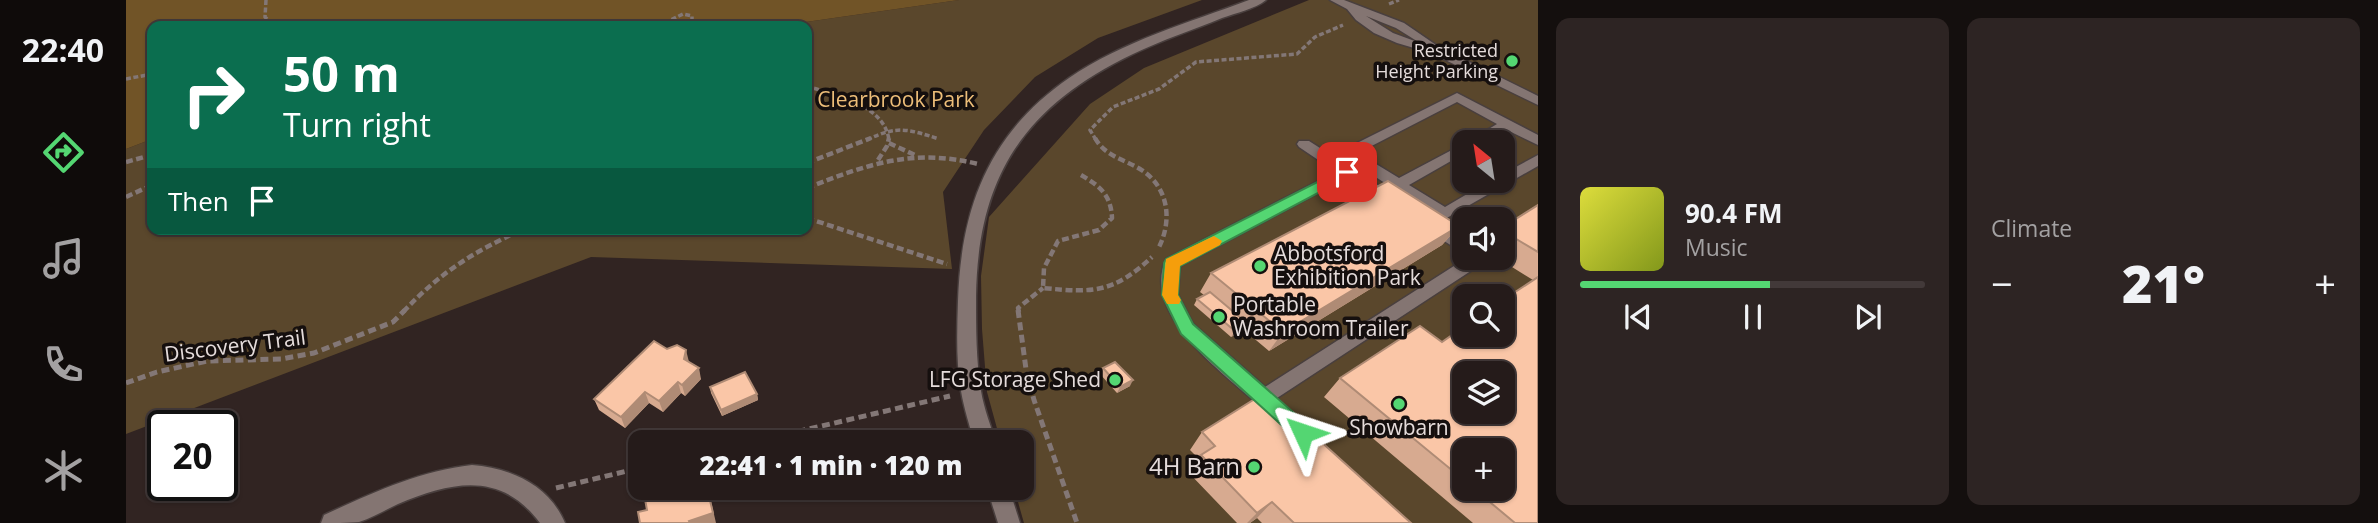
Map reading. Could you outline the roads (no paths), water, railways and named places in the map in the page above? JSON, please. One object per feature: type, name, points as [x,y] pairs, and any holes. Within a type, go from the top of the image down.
[{"type":"street","points":[[982,430],[971,391],[967,325],[968,270],[983,191],[1007,148],[1042,107],[1092,70],[1122,54],[1260,0]]},
{"type":"street","points":[[332,523],[397,493],[438,481],[483,476],[514,484],[534,497],[554,523]]},
{"type":"street","points":[[1002,500],[1009,523]]},
{"type":"lane","points":[[1335,0],[1361,13],[1409,45],[1435,50],[1538,102]]},
{"type":"lane","points":[[1481,193],[1445,214],[1348,153],[1457,97],[1538,141]]},
{"type":"lane","points":[[1496,130],[1507,124]]},
{"type":"lane","points":[[1304,144],[1402,207]]},
{"type":"lane","points":[[1381,194],[1452,154]]},
{"type":"lane","points":[[1516,173],[1538,160]]},
{"type":"lane","points":[[1294,424],[1187,329],[1170,295],[1172,263],[1347,172]]},
{"type":"lane","points":[[1423,221],[1452,240]]},
{"type":"lane","points":[[1264,397],[1460,270]]},
{"type":"place","name":"Restricted Height Parking","points":[[1512,61]]},
{"type":"place","name":"Abbotsford Exhibition Park","points":[[1260,266]]},
{"type":"place","name":"Portable Washroom Trailer","points":[[1219,317]]},
{"type":"place","name":"LFG Storage Shed","points":[[1115,380]]},
{"type":"place","name":"Showbarn","points":[[1399,404]]},
{"type":"place","name":"4H Barn","points":[[1254,467]]},
{"type":"park label","name":"Clearbrook Park","points":[[896,100]]}]
